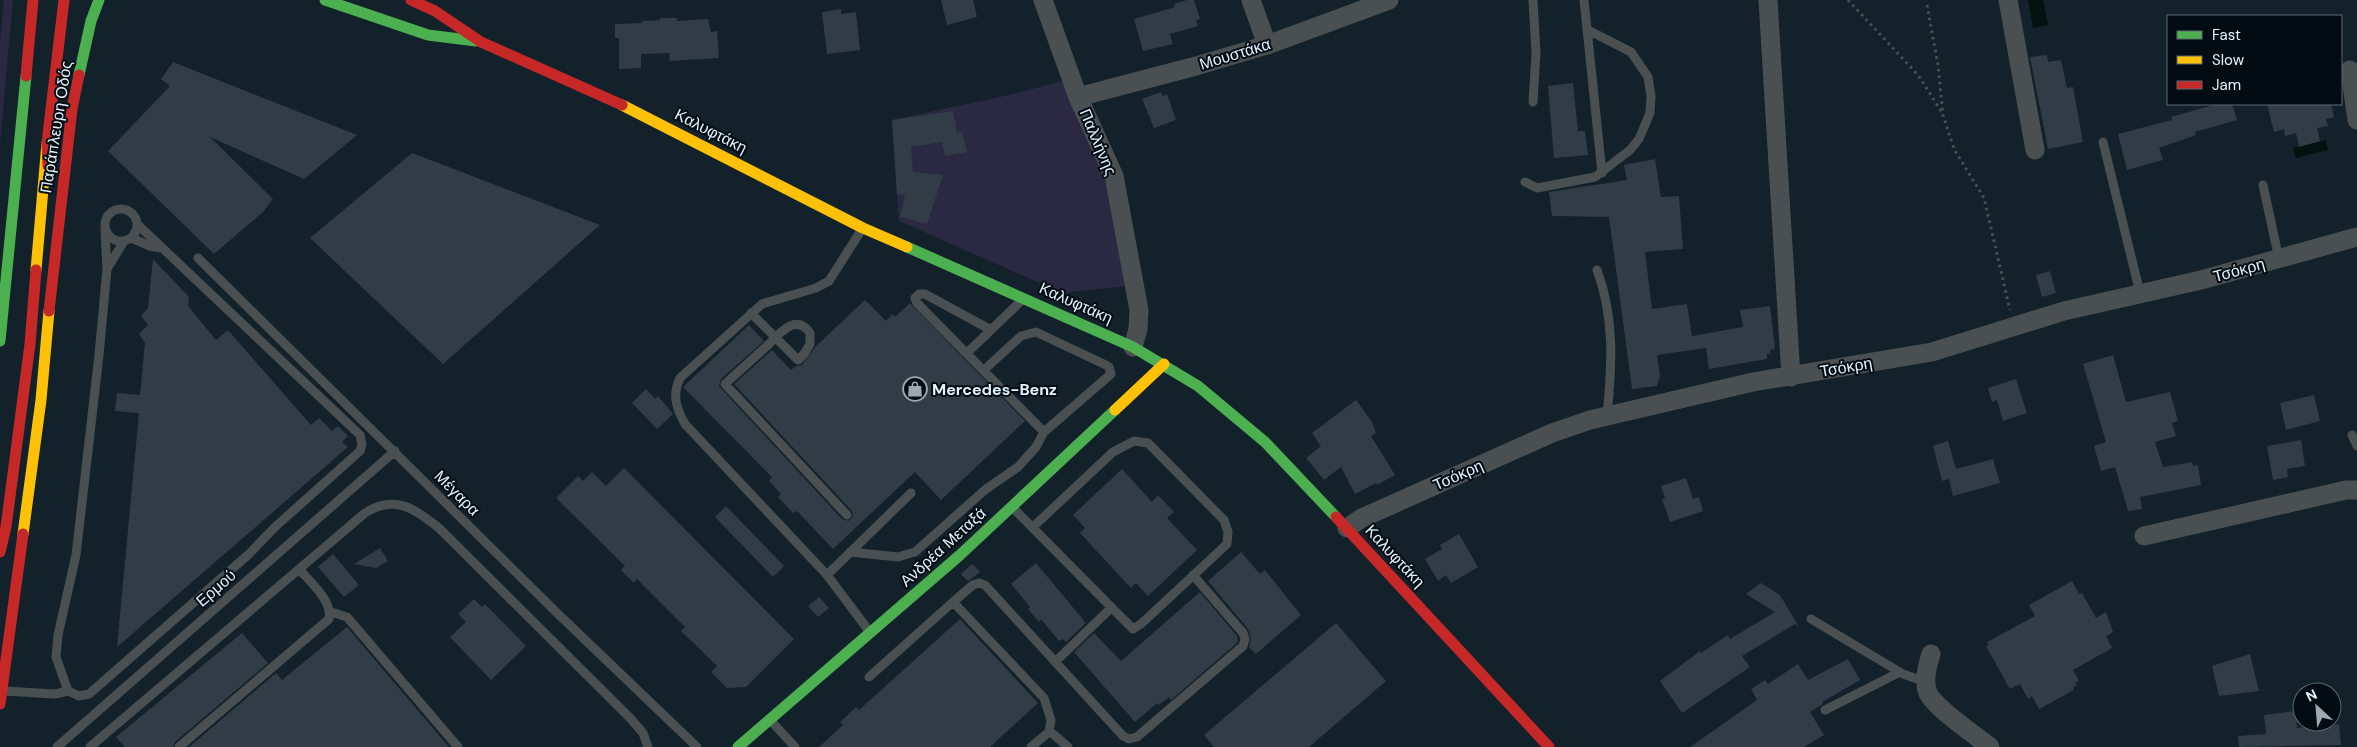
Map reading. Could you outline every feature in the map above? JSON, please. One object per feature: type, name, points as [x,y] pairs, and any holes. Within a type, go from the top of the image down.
[{"type":"main road","points":[[0,340],[33,0]]},
{"type":"main road","points":[[0,552],[6,528],[12,464],[30,344],[47,143],[65,0]]},
{"type":"main road","name":"Παράπλευρη Οδός","points":[[54,261],[72,110],[91,21],[99,0]]},
{"type":"main road","name":"Καλυφτάκη","points":[[324,0],[428,35],[482,42]]},
{"type":"main road","name":"Καλυφτάκη","points":[[411,0],[435,11],[482,42],[640,113],[863,228],[1133,347],[1198,386],[1234,414],[1265,442],[1549,747]]},
{"type":"main road","points":[[0,704],[40,410],[54,261],[47,143]]},
{"type":"main road","name":"Ανδρέα Μεταξά","points":[[738,747],[1012,507],[1164,364]]},
{"type":"street","name":"Παλλήνης","points":[[1043,0],[1078,97],[1114,176],[1139,310],[1138,329],[1133,347]]},
{"type":"street","points":[[1251,0],[1267,45]]},
{"type":"street","name":"Μουστάκα","points":[[1078,97],[1267,45],[1389,0]]},
{"type":"street","points":[[1768,0],[1791,377]]},
{"type":"street","points":[[2008,0],[2035,150]]},
{"type":"street","points":[[2350,70],[2357,120]]},
{"type":"street","name":"Τσόκρη","points":[[1347,528],[1362,518],[1552,433],[1607,416],[1707,392],[1932,352],[2064,312],[2279,259],[2357,237]]},
{"type":"street","points":[[2144,536],[2346,490],[2357,490]]},
{"type":"street","points":[[1931,654],[1926,682],[1933,701],[1990,747]]},
{"type":"lane","points":[[1533,0],[1536,53],[1533,102]]},
{"type":"lane","points":[[1584,0],[1602,172]]},
{"type":"lane","points":[[1524,182],[1537,188],[1595,177],[1630,150],[1639,139],[1650,112],[1651,96],[1648,78],[1631,52],[1588,30]]},
{"type":"lane","points":[[2103,142],[2140,293]]},
{"type":"lane","points":[[2263,185],[2279,259]]},
{"type":"lane","points":[[68,691],[56,657],[58,635],[76,555],[100,355],[107,269],[105,222],[108,215],[114,210],[122,209],[129,211],[135,216],[136,232],[128,239],[107,269]]},
{"type":"lane","points":[[2,691],[55,694],[68,691],[79,696],[89,694],[249,554],[274,527],[360,452],[362,444],[360,435],[137,224]]},
{"type":"lane","points":[[863,228],[829,281],[816,288],[769,300],[751,313],[680,378],[675,393],[676,404],[685,424],[827,575],[870,633]]},
{"type":"lane","points":[[105,230],[109,237],[116,241],[128,239],[162,248]]},
{"type":"lane","name":"Μέγαρα","points":[[198,258],[555,611],[697,747]]},
{"type":"lane","points":[[1597,270],[1607,302],[1612,345],[1607,416]]},
{"type":"lane","points":[[991,330],[924,294],[916,295],[917,303],[1044,432]]},
{"type":"lane","points":[[967,353],[1024,298]]},
{"type":"lane","points":[[751,313],[798,360],[810,344],[810,333],[803,326],[798,324],[788,326],[768,345],[726,384],[847,515]]},
{"type":"lane","points":[[850,552],[898,557],[915,552],[986,489],[1018,467],[1036,446],[1044,432],[1110,377],[1110,367],[1032,332],[1022,336],[984,370]]},
{"type":"lane","points":[[2352,436],[2357,446]]},
{"type":"lane","points":[[1012,507],[1133,629],[1227,544],[1224,520],[1148,443],[1134,441],[1113,452],[1033,527]]},
{"type":"lane","name":"Ερμού","points":[[57,747],[395,451]]},
{"type":"lane","points":[[827,575],[911,493]]},
{"type":"lane","points":[[90,747],[299,569],[373,508],[383,504],[392,504],[417,511],[440,529],[631,719],[642,733],[648,747]]},
{"type":"lane","points":[[179,747],[324,626],[329,619],[330,612],[327,603],[299,569]]},
{"type":"lane","points":[[869,677],[972,585],[979,583],[985,585],[1123,736],[1129,739],[1137,737],[1243,646],[1245,639],[1243,633],[1193,575]]},
{"type":"lane","points":[[953,602],[1044,698],[1051,720],[1049,732],[1031,747]]},
{"type":"lane","points":[[1055,662],[1111,608]]},
{"type":"lane","points":[[330,612],[347,617],[458,747]]},
{"type":"lane","points":[[1812,619],[1900,672],[1926,682]]},
{"type":"lane","points":[[1825,710],[1900,672]]},
{"type":"lane","points":[[769,719],[795,747]]},
{"type":"lane","points":[[1049,732],[1068,747]]},
{"type":"path","points":[[1848,0],[1918,75],[1944,115]]},
{"type":"path","points":[[1927,5],[1938,65],[1944,115],[1954,150],[1984,198],[2014,328]]},
{"type":"shaded area","points":[[4,0],[13,0],[0,144],[0,42]]},
{"type":"shaded area","points":[[2028,0],[2043,0],[2048,25],[2033,28]]},
{"type":"shaded area","points":[[1066,80],[1100,158],[1128,286],[1070,292],[1067,295],[899,221],[892,120],[1009,95]]},
{"type":"shaded area","points":[[2326,140],[2328,150],[2296,158],[2293,148]]},
{"type":"building","points":[[941,0],[973,0],[977,17],[947,25]]},
{"type":"building","points":[[1194,0],[1200,19],[1196,20],[1198,26],[1170,34],[1173,44],[1143,51],[1134,19],[1175,7],[1174,4]]},
{"type":"building","points":[[841,9],[841,14],[856,12],[860,50],[827,54],[822,12]]},
{"type":"building","points":[[660,18],[677,18],[677,21],[708,19],[711,32],[717,31],[719,58],[669,61],[670,53],[641,54],[641,68],[619,69],[619,38],[615,38],[615,24],[642,23],[642,21],[660,20]]},
{"type":"building","points":[[2047,55],[2048,62],[2061,60],[2067,88],[2073,87],[2083,142],[2048,149],[2030,57]]},
{"type":"building","points":[[173,62],[357,135],[304,179],[210,137],[273,199],[263,212],[214,254],[108,151],[170,86],[161,79]]},
{"type":"building","points":[[1573,83],[1578,131],[1585,131],[1588,155],[1554,158],[1548,86]]},
{"type":"building","points":[[1161,92],[1163,96],[1167,94],[1176,120],[1154,128],[1142,99]]},
{"type":"building","points":[[2213,105],[2232,105],[2237,120],[2195,132],[2196,135],[2159,148],[2163,160],[2127,170],[2118,134],[2172,120],[2171,117]]},
{"type":"building","points":[[2267,105],[2331,105],[2334,117],[2326,119],[2328,126],[2317,128],[2320,141],[2299,147],[2296,133],[2285,136],[2284,129],[2274,132]]},
{"type":"building","points":[[953,111],[957,133],[962,131],[967,152],[945,156],[942,142],[911,147],[913,172],[943,175],[927,224],[900,217],[905,195],[897,194],[892,120]]},
{"type":"building","points":[[412,153],[600,225],[443,364],[310,238]]},
{"type":"building","points":[[1655,159],[1661,197],[1679,196],[1683,249],[1645,252],[1652,309],[1687,304],[1692,336],[1743,327],[1740,310],[1770,306],[1775,349],[1770,350],[1770,354],[1767,354],[1767,359],[1709,369],[1706,348],[1657,355],[1660,376],[1657,386],[1632,389],[1609,217],[1552,216],[1549,192],[1627,180],[1624,165]]},
{"type":"building","points":[[153,259],[189,297],[188,306],[216,340],[228,330],[311,425],[319,418],[332,431],[338,426],[348,436],[342,442],[348,447],[117,647],[139,413],[115,411],[117,393],[140,395],[145,343],[139,334],[148,325],[141,316],[148,308]]},
{"type":"building","points":[[2050,271],[2056,293],[2042,297],[2036,275]]},
{"type":"building","points":[[865,300],[886,321],[893,314],[895,317],[910,303],[1025,421],[941,500],[915,472],[833,549],[797,511],[793,513],[778,497],[781,494],[769,481],[772,477],[683,387],[749,325],[764,341],[721,379],[719,386],[842,519],[849,521],[853,516],[852,511],[734,384],[772,350],[791,370],[796,366],[802,365],[815,347]]},
{"type":"building","points":[[2113,355],[2126,402],[2170,392],[2178,421],[2172,423],[2176,436],[2155,442],[2163,467],[2192,462],[2193,466],[2198,465],[2201,485],[2140,497],[2142,509],[2128,511],[2115,467],[2101,471],[2094,446],[2106,442],[2083,364]]},
{"type":"building","points":[[2016,379],[2027,413],[2003,421],[1997,400],[1992,402],[1988,388]]},
{"type":"building","points":[[646,389],[655,399],[658,396],[673,414],[657,429],[632,403]]},
{"type":"building","points":[[2314,395],[2320,421],[2286,430],[2280,403]]},
{"type":"building","points":[[1356,400],[1372,422],[1376,433],[1371,436],[1395,475],[1355,494],[1341,467],[1324,480],[1306,458],[1321,446],[1312,433]]},
{"type":"building","points":[[2301,440],[2305,466],[2287,469],[2288,477],[2273,480],[2267,446]]},
{"type":"building","points":[[1948,441],[1956,469],[1993,459],[2000,483],[1953,496],[1949,479],[1942,481],[1933,446]]},
{"type":"building","points":[[624,468],[794,639],[746,687],[727,688],[711,672],[717,666],[681,631],[685,627],[637,579],[634,583],[621,570],[625,566],[556,498],[578,476],[583,481],[592,472],[606,486]]},
{"type":"building","points":[[1122,469],[1152,502],[1158,495],[1174,512],[1167,518],[1197,550],[1148,596],[1136,583],[1131,588],[1080,533],[1085,528],[1073,515]]},
{"type":"building","points":[[1686,478],[1693,499],[1699,497],[1703,511],[1670,522],[1662,499],[1665,498],[1661,486]]},
{"type":"building","points":[[726,506],[784,566],[773,577],[715,517]]},
{"type":"building","points":[[1459,534],[1478,567],[1451,583],[1446,575],[1438,581],[1425,559],[1442,549],[1440,545]]},
{"type":"building","points":[[380,548],[388,561],[376,568],[354,564]]},
{"type":"building","points":[[1241,552],[1260,574],[1265,570],[1301,615],[1256,654],[1249,647],[1251,638],[1248,629],[1208,581]]},
{"type":"building","points":[[333,554],[359,585],[344,597],[318,567]]},
{"type":"building","points":[[1036,563],[1086,623],[1066,642],[1063,639],[1059,641],[1041,619],[1039,622],[1028,609],[1030,607],[1011,584]]},
{"type":"building","points":[[972,564],[980,572],[968,581],[961,574]]},
{"type":"building","points":[[2072,581],[2079,594],[2082,593],[2096,618],[2106,612],[2113,632],[2106,636],[2112,648],[2073,670],[2079,681],[2075,683],[2077,685],[2073,688],[2074,690],[2039,709],[2032,696],[2028,699],[2020,684],[2010,689],[1986,646],[1989,645],[1987,642],[2035,616],[2029,605]]},
{"type":"building","points":[[1761,583],[1780,595],[1799,627],[1795,624],[1742,656],[1750,667],[1682,713],[1660,681],[1700,651],[1701,653],[1728,635],[1730,639],[1775,612],[1746,594]]},
{"type":"building","points":[[1200,592],[1237,636],[1238,642],[1171,700],[1169,697],[1159,705],[1157,703],[1135,722],[1074,652],[1094,633],[1121,661]]},
{"type":"building","points":[[819,597],[829,608],[818,617],[808,606]]},
{"type":"building","points":[[474,599],[482,607],[485,604],[526,646],[491,680],[450,637],[466,622],[458,614]]},
{"type":"building","points":[[960,619],[1038,703],[990,747],[819,747],[843,725],[840,722],[856,707],[859,710]]},
{"type":"building","points":[[1336,623],[1386,681],[1309,747],[1214,747],[1204,735]]},
{"type":"building","points":[[347,627],[449,747],[189,747],[276,673],[282,680]]},
{"type":"building","points":[[242,633],[268,663],[175,742],[173,747],[125,747],[116,737]]},
{"type":"building","points":[[2250,654],[2259,691],[2219,696],[2212,666]]},
{"type":"building","points":[[1848,659],[1860,680],[1822,702],[1823,704],[1810,712],[1824,735],[1804,747],[1690,747],[1757,700],[1751,689],[1765,680],[1768,684],[1798,664],[1808,680]]},
{"type":"building","points":[[2292,712],[2292,732],[2340,732],[2341,745],[2239,747],[2238,736],[2266,734],[2264,715]]},
{"type":"traffic: fast","points":[[79,75],[91,21],[99,0]]},
{"type":"traffic: fast","points":[[325,0],[428,35],[476,41]]},
{"type":"traffic: fast","points":[[0,341],[26,76]]},
{"type":"traffic: fast","points":[[907,247],[1133,347],[1198,386],[1265,442],[1336,517]]},
{"type":"traffic: fast","points":[[738,747],[960,555],[1115,410]]},
{"type":"traffic: slow","points":[[622,105],[863,228],[907,247]]},
{"type":"traffic: slow","points":[[36,270],[47,143]]},
{"type":"traffic: slow","points":[[23,534],[41,400],[49,311]]},
{"type":"traffic: slow","points":[[1115,410],[1164,364]]},
{"type":"traffic: jam","points":[[26,76],[33,0]]},
{"type":"traffic: jam","points":[[48,166],[47,143],[64,0]]},
{"type":"traffic: jam","points":[[411,0],[435,11],[481,42],[622,105]]},
{"type":"traffic: jam","points":[[49,311],[72,109],[79,75]]},
{"type":"traffic: jam","points":[[0,552],[6,527],[30,344],[36,270]]},
{"type":"traffic: jam","points":[[1336,517],[1549,747]]},
{"type":"traffic: jam","points":[[0,704],[23,534]]},
{"type":"place","name":"Mercedes-Benz","points":[[915,389]]}]
